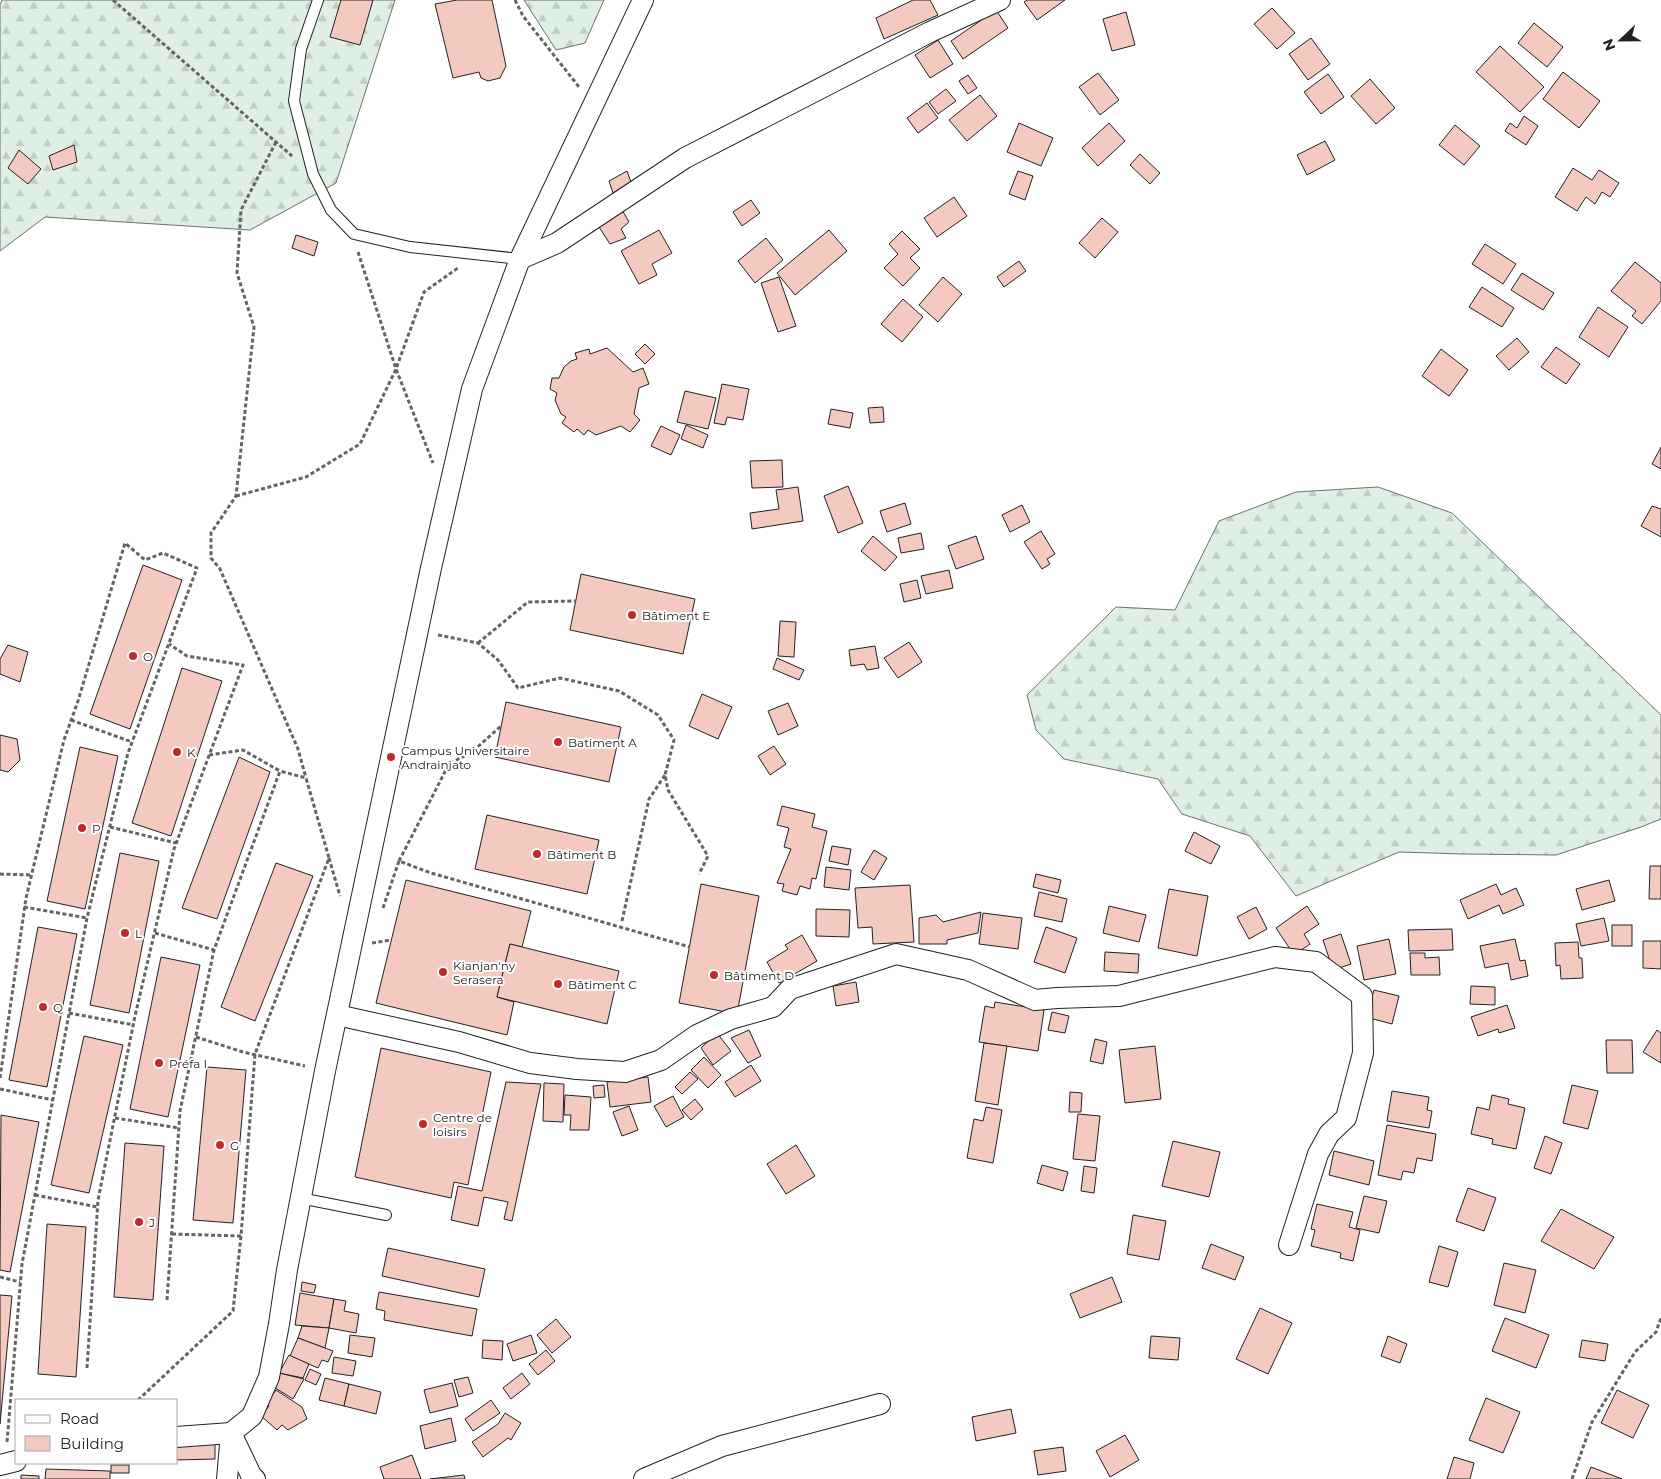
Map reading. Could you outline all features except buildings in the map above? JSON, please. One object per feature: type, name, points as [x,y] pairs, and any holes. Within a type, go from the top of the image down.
[{"type":"street","points":[[178,1437],[231,1433],[252,1416],[269,1377],[300,1198],[325,1071],[418,632],[472,389],[520,259],[643,0]]},
{"type":"street","points":[[520,259],[557,243],[685,158],[930,32],[1000,0]]},
{"type":"street","points":[[337,1015],[459,1042],[530,1063],[577,1069],[625,1072],[661,1060],[696,1034],[731,1019],[773,1007],[790,989],[896,954],[968,970],[1036,1000],[1119,996],[1275,956],[1316,962],[1362,996],[1363,1053],[1346,1118],[1329,1134],[1318,1154],[1289,1245]]},
{"type":"street","points":[[644,1479],[722,1446],[880,1404]]},
{"type":"street","points":[[227,1479],[231,1433]]},
{"type":"street","points":[[231,1433],[252,1477],[255,1479]]},
{"type":"lane","points":[[318,0],[301,49],[294,101],[313,174],[331,210],[354,234],[410,247],[520,259]]},
{"type":"lane","points":[[300,1198],[386,1215]]},
{"type":"path","points":[[113,0],[313,174]]},
{"type":"path","points":[[515,0],[523,16],[593,105]]},
{"type":"path","points":[[139,1399],[233,1311],[241,1236],[255,1054],[329,858],[298,749],[220,569],[212,558],[211,533],[236,496],[254,328],[237,273],[241,210],[276,142]]},
{"type":"path","points":[[354,234],[396,369],[447,498]]},
{"type":"path","points":[[236,496],[306,476],[360,444],[396,369],[424,292],[477,255]]},
{"type":"path","points":[[0,1078],[24,907],[31,875],[64,740],[125,543],[145,560],[163,553],[197,568],[132,742],[87,918],[22,1264],[8,1458]]},
{"type":"path","points":[[478,643],[528,602],[576,601]]},
{"type":"path","points":[[418,632],[478,643],[498,660],[518,688],[560,678],[619,691],[658,715],[674,740],[665,776],[649,799],[622,921]]},
{"type":"path","points":[[87,1368],[98,1207],[114,1118],[134,1025],[176,843],[243,665],[187,656],[169,644]]},
{"type":"path","points":[[71,720],[132,742]]},
{"type":"path","points":[[380,916],[399,861],[449,764],[472,752],[501,726]]},
{"type":"path","points":[[209,755],[243,750],[280,771],[306,778]]},
{"type":"path","points":[[167,1300],[180,1111],[214,950],[280,771]]},
{"type":"path","points":[[665,776],[668,790],[708,856],[699,874]]},
{"type":"path","points":[[110,827],[176,843]]},
{"type":"path","points":[[399,861],[467,884],[690,947]]},
{"type":"path","points":[[0,874],[31,875]]},
{"type":"path","points":[[24,907],[87,918]]},
{"type":"path","points":[[155,933],[214,950]]},
{"type":"path","points":[[370,944],[373,934]]},
{"type":"path","points":[[69,1013],[134,1025]]},
{"type":"path","points":[[196,1037],[325,1071]]},
{"type":"path","points":[[0,1089],[53,1100]]},
{"type":"path","points":[[114,1118],[179,1128]]},
{"type":"path","points":[[35,1195],[98,1207]]},
{"type":"path","points":[[172,1234],[241,1236]]},
{"type":"path","points":[[0,1277],[20,1282]]},
{"type":"path","points":[[1572,1479],[1592,1422],[1635,1352],[1656,1332],[1661,1318]]},
{"type":"green space","points":[[2,0],[395,0],[336,183],[250,230],[45,217],[0,251],[0,5]]},
{"type":"green space","points":[[524,0],[604,0],[585,43],[556,50]]},
{"type":"green space","points":[[1378,487],[1452,513],[1661,715],[1661,819],[1556,855],[1399,852],[1296,896],[1250,836],[1182,814],[1158,779],[1064,759],[1036,730],[1027,695],[1116,607],[1175,610],[1219,521],[1296,492]]},
{"type":"place","name":"Bâtiment E","points":[[632,615]]},
{"type":"place","name":"O","points":[[133,656]]},
{"type":"place","name":"Batiment A","points":[[558,742]]},
{"type":"place","name":"K","points":[[177,752]]},
{"type":"place","name":"Campus Universitaire Andrainjato","points":[[391,757]]},
{"type":"place","name":"P","points":[[82,828]]},
{"type":"place","name":"Bâtiment B","points":[[537,854]]},
{"type":"place","name":"L","points":[[125,933]]},
{"type":"place","name":"Kianjan'ny Serasera","points":[[443,972]]},
{"type":"place","name":"Bâtiment D","points":[[714,975]]},
{"type":"place","name":"Bâtiment C","points":[[558,984]]},
{"type":"place","name":"Q","points":[[43,1007]]},
{"type":"place","name":"Préfa I","points":[[159,1063]]},
{"type":"place","name":"Centre de loisirs","points":[[423,1124]]},
{"type":"place","name":"G","points":[[220,1145]]},
{"type":"place","name":"J","points":[[139,1222]]}]
